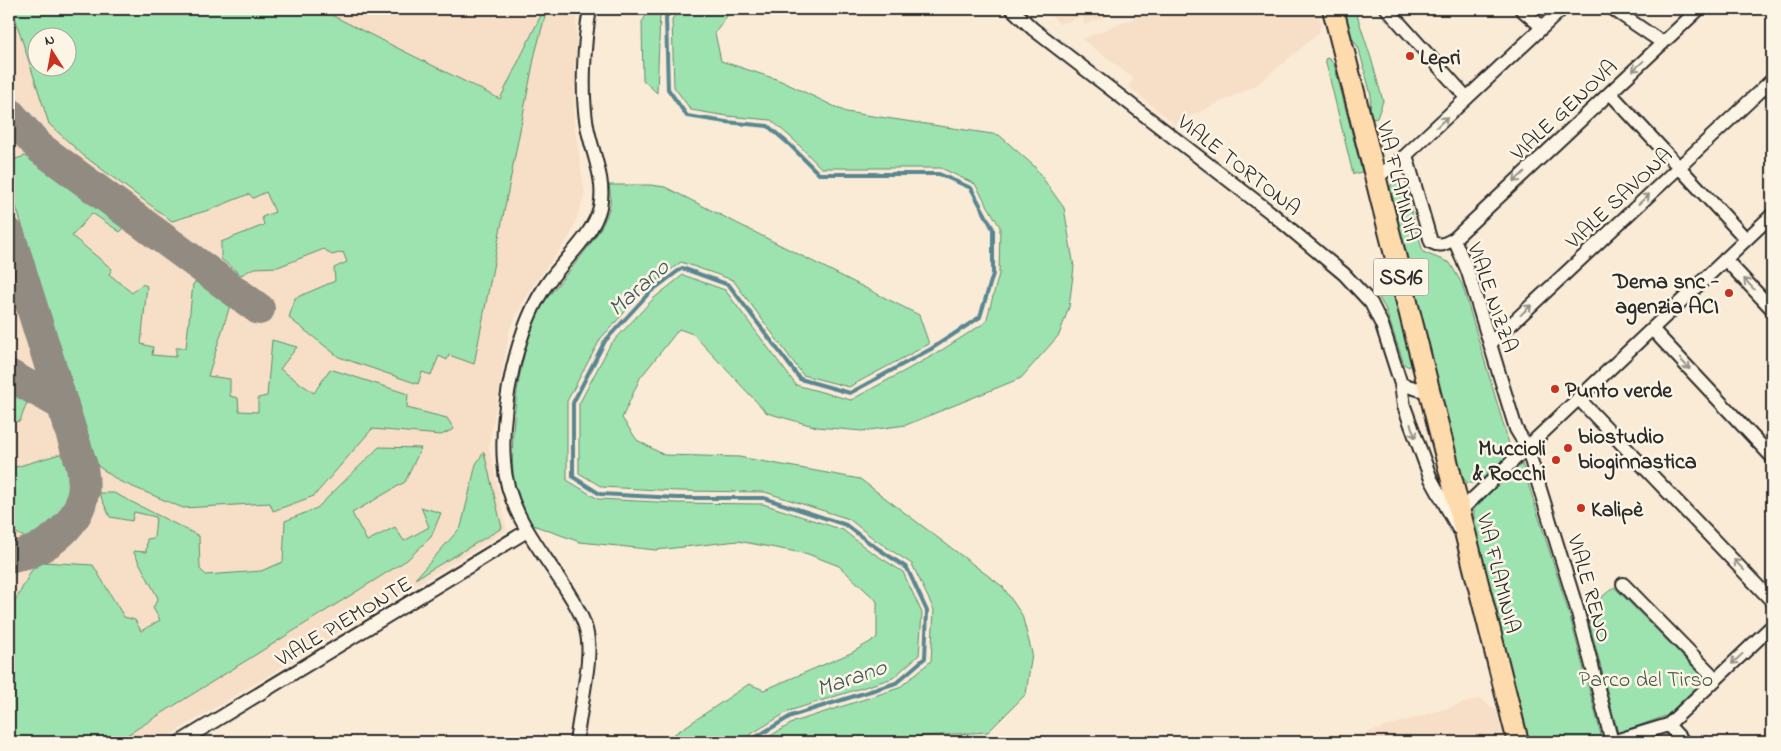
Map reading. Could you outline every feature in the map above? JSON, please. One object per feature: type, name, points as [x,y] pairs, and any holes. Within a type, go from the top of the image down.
[{"type":"main road","name":"VIA FLAMINIA","points":[[1333,9],[1518,742]]},
{"type":"street","points":[[576,742],[588,664],[588,641],[584,623],[562,582],[527,530],[513,505],[504,463],[503,440],[508,396],[522,338],[536,301],[549,281],[593,225],[600,207],[601,189],[597,163],[587,128],[584,102],[584,68],[590,9]]},
{"type":"street","name":"VIALE TORTONA","points":[[1012,9],[1033,29],[1270,212],[1344,274],[1371,303],[1382,325],[1401,384],[1404,406],[1431,479],[1468,546]]},
{"type":"street","points":[[1387,9],[1468,98]]},
{"type":"street","points":[[1521,9],[1542,27]]},
{"type":"street","points":[[1375,179],[1406,155],[1562,9]]},
{"type":"street","points":[[1613,9],[1662,43]]},
{"type":"street","name":"VIALE GENOVA","points":[[1454,239],[1699,9]]},
{"type":"street","name":"VIALE SAVONA","points":[[1490,344],[1772,80]]},
{"type":"street","points":[[1610,93],[1746,239]]},
{"type":"street","name":"VIALE NIZZA","points":[[1406,155],[1431,242],[1438,245],[1454,239],[1468,272],[1516,429],[1527,447]]},
{"type":"street","points":[[1460,511],[1772,215]]},
{"type":"street","points":[[1725,259],[1772,309]]},
{"type":"street","points":[[1652,329],[1772,457]]},
{"type":"street","points":[[1401,384],[1431,393]]},
{"type":"street","points":[[1578,398],[1772,601]]},
{"type":"street","name":"VIALE RENO","points":[[1527,447],[1577,609],[1612,742]]},
{"type":"street","name":"VIALE PIEMONTE","points":[[180,742],[527,530]]},
{"type":"street","points":[[1622,584],[1716,679]]},
{"type":"street","points":[[1612,742],[1668,725],[1772,626]]},
{"type":"street","points":[[1668,725],[1684,742]]},
{"type":"shaded area","points":[[9,9],[577,9],[574,121],[585,194],[571,235],[531,288],[510,329],[489,446],[507,530],[159,742],[9,742]]},
{"type":"shaded area","points":[[1044,9],[1124,9],[1085,25],[1082,17],[1060,24]]},
{"type":"shaded area","points":[[1157,9],[1317,9],[1321,21],[1319,33],[1257,85],[1174,124],[1128,86],[1134,79],[1082,39]]},
{"type":"shaded area","points":[[1480,698],[1497,711],[1505,742],[1336,742]]},
{"type":"green space","points":[[12,9],[319,9],[500,99],[544,9],[547,9],[535,54],[474,364],[449,355],[447,360],[439,356],[431,375],[422,372],[418,384],[339,357],[289,318],[295,298],[335,281],[334,268],[347,262],[343,252],[332,255],[324,249],[278,267],[254,268],[241,275],[221,259],[221,242],[264,225],[262,217],[275,212],[266,192],[253,198],[249,194],[209,210],[172,221],[84,156],[49,124],[34,78],[78,78],[78,28],[28,28],[28,59]]},
{"type":"green space","points":[[650,9],[665,9],[660,15],[657,93],[643,80],[642,22]]},
{"type":"green space","points":[[681,9],[732,9],[715,33],[721,61],[779,80],[846,112],[999,135],[1034,166],[1064,208],[1074,267],[1069,307],[1059,335],[1021,378],[906,425],[862,431],[817,427],[767,413],[693,334],[679,329],[640,378],[622,418],[637,440],[664,455],[739,457],[860,479],[1003,587],[1022,615],[1032,653],[1026,694],[988,732],[874,739],[864,742],[760,742],[794,722],[899,688],[931,661],[934,610],[912,564],[874,539],[849,519],[765,492],[677,491],[602,487],[579,473],[579,404],[610,345],[654,298],[683,275],[725,290],[796,385],[851,400],[934,355],[986,322],[999,274],[1000,227],[975,184],[941,168],[821,168],[771,120],[691,110],[674,87],[672,19]]},
{"type":"green space","points":[[1344,9],[1355,9],[1371,58],[1383,101],[1377,118],[1373,119],[1370,112],[1371,95],[1359,49],[1351,36]]},
{"type":"green space","points":[[1328,58],[1334,64],[1362,172],[1353,174],[1325,59]]},
{"type":"green space","points":[[33,154],[129,223],[120,232],[92,213],[72,236],[112,269],[109,274],[132,293],[142,284],[147,286],[141,344],[153,347],[152,355],[176,357],[176,348],[186,348],[193,284],[202,277],[232,299],[208,376],[230,379],[230,396],[238,398],[239,411],[258,412],[258,398],[267,396],[272,340],[297,347],[280,369],[314,393],[330,369],[408,394],[407,408],[447,418],[454,429],[441,435],[372,429],[314,496],[273,511],[270,503],[183,508],[119,481],[98,466],[9,184],[9,172],[15,159]]},
{"type":"green space","points":[[1400,182],[1405,190],[1423,252],[1450,263],[1462,284],[1510,447],[1508,455],[1478,483],[1467,483],[1461,475],[1389,191],[1392,183]]},
{"type":"green space","points":[[609,185],[665,187],[919,315],[929,344],[849,387],[803,375],[733,280],[681,262],[646,289],[601,338],[567,401],[567,480],[598,499],[676,503],[763,504],[843,530],[867,549],[903,572],[922,613],[919,655],[893,678],[789,711],[738,742],[666,742],[670,737],[749,684],[764,690],[851,653],[877,638],[877,601],[839,566],[808,554],[738,541],[656,550],[580,542],[530,524],[516,493],[513,464],[514,416],[522,365],[535,320],[543,304],[600,229],[610,202]]},
{"type":"green space","points":[[1392,290],[1412,362],[1409,367],[1404,364],[1385,308],[1379,298]]},
{"type":"green space","points":[[9,389],[28,400],[20,421],[9,423]]},
{"type":"green space","points":[[379,447],[421,448],[405,482],[352,513],[367,541],[395,527],[404,541],[429,527],[421,507],[441,513],[431,537],[407,560],[116,742],[17,742],[9,738],[9,613],[31,571],[43,562],[93,565],[124,617],[135,620],[141,631],[160,620],[153,608],[158,598],[133,551],[146,552],[147,539],[154,538],[156,517],[134,512],[132,521],[110,517],[99,493],[114,493],[199,536],[200,569],[206,575],[261,571],[283,562],[285,521],[317,508]]},
{"type":"green space","points":[[67,452],[75,478],[66,507],[31,541],[9,529],[9,469]]},
{"type":"green space","points":[[484,452],[502,528],[415,579],[461,527],[476,464]]},
{"type":"green space","points":[[1522,464],[1569,613],[1603,742],[1530,742],[1474,525],[1474,509],[1481,500]]},
{"type":"green space","name":"Parco del Tirso","points":[[1614,587],[1705,679],[1666,716],[1618,733],[1586,610]]},
{"type":"waterway","name":"Marano","points":[[672,9],[666,17],[668,89],[687,116],[768,126],[819,174],[939,174],[971,188],[993,229],[993,274],[980,317],[931,349],[850,393],[800,379],[729,285],[682,268],[649,293],[605,341],[573,403],[573,477],[600,494],[677,498],[764,498],[846,525],[907,568],[927,611],[925,658],[896,683],[791,716],[748,742]]},
{"type":"taxiway","points":[[9,113],[40,148],[259,309]]},
{"type":"taxiway","points":[[9,234],[82,467],[84,480],[83,494],[79,506],[65,528],[45,545],[33,551],[9,557]]},
{"type":"taxiway","points":[[9,375],[63,405]]},
{"type":"place","name":"Lepri","points":[[1410,56]]},
{"type":"place","name":"Dema snc - agenzia ACI","points":[[1729,293]]},
{"type":"place","name":"Punto verde","points":[[1555,389]]},
{"type":"place","name":"biostudio bioginnastica","points":[[1568,448]]},
{"type":"place","name":"Muccioli & Rocchi","points":[[1556,460]]},
{"type":"place","name":"Kalipè","points":[[1581,508]]}]
